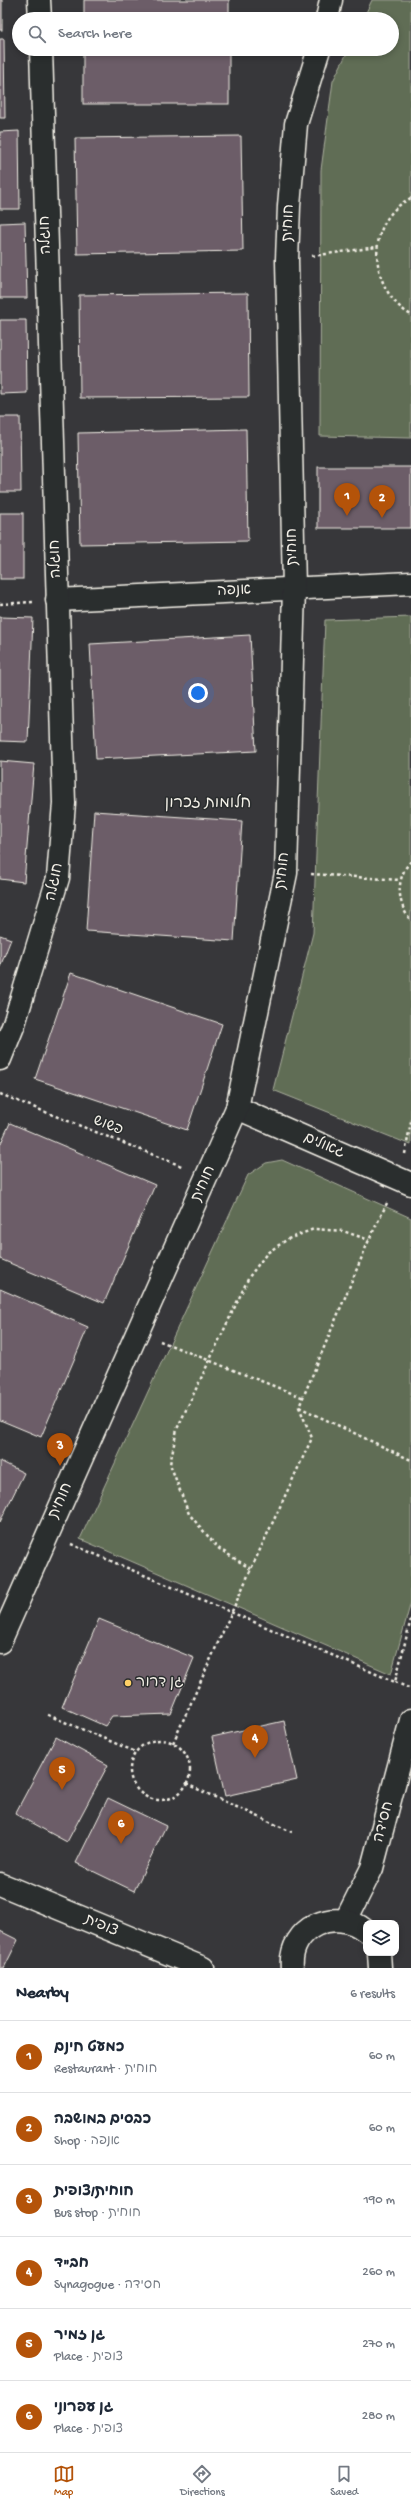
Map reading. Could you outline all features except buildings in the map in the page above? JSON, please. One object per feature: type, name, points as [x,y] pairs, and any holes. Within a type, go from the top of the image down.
[{"type":"street","points":[[39,0],[40,12]]},
{"type":"street","points":[[328,12],[331,0]]},
{"type":"street","name":"חוגלה","points":[[0,1060],[14,1024],[58,878],[64,803],[41,56]]},
{"type":"street","name":"חוחית","points":[[0,1642],[237,1108],[286,873],[294,588],[288,260],[289,206],[296,124],[317,56]]},
{"type":"street","name":"אנפה","points":[[58,600],[411,583]]},
{"type":"street","name":"גאולים","points":[[237,1108],[405,1181]]},
{"type":"street","name":"חסידה","points":[[346,1920],[372,1868],[411,1720]]},
{"type":"street","name":"צופית","points":[[0,1884],[202,1968]]},
{"type":"street","points":[[292,1968],[294,1950],[299,1938],[309,1928],[320,1922],[333,1919],[346,1920],[363,1929]]},
{"type":"street","points":[[379,1956],[380,1968]]},
{"type":"path","points":[[411,198],[393,212],[382,228],[377,247],[377,270],[386,291],[401,309],[411,315]]},
{"type":"path","points":[[288,260],[377,247]]},
{"type":"path","points":[[0,604],[58,600]]},
{"type":"path","points":[[411,861],[400,880],[399,895],[402,906],[411,921]]},
{"type":"path","points":[[286,873],[400,880]]},
{"type":"path","name":"פשוש","points":[[0,1094],[179,1166],[208,1175]]},
{"type":"path","points":[[299,1407],[369,1240],[405,1181],[411,1121]]},
{"type":"path","points":[[250,1569],[218,1548],[189,1514],[170,1464],[176,1429],[249,1277],[267,1253],[288,1239],[314,1229],[343,1231],[369,1240]]},
{"type":"path","points":[[138,1331],[304,1398]]},
{"type":"path","points":[[173,1743],[250,1569],[312,1438],[299,1407]]},
{"type":"path","points":[[299,1407],[411,1460]]},
{"type":"path","points":[[395,1682],[411,1689]]},
{"type":"path","points":[[48,1715],[136,1752]]},
{"type":"path","points":[[153,1741],[173,1743],[186,1756],[189,1775],[186,1784],[180,1792],[163,1800],[144,1796],[136,1789],[130,1770],[131,1760],[136,1752],[153,1741]]},
{"type":"path","points":[[186,1784],[292,1832]]},
{"type":"green space","points":[[372,0],[411,0],[411,438],[320,436],[321,170],[333,81],[346,56],[399,56],[399,12],[366,12]]},
{"type":"green space","points":[[411,617],[411,1145],[273,1090],[313,933],[325,620]]},
{"type":"green space","points":[[282,1160],[411,1218],[411,1602],[391,1674],[80,1539],[248,1175],[266,1163]]},
{"type":"place","name":"כמעט חינם","points":[[347,516]]},
{"type":"place","name":"כבסים במושבה","points":[[382,518]]},
{"type":"place","name":"חוחית/צופית","points":[[60,1466]]},
{"type":"place","name":"גן דרור","points":[[128,1683]]},
{"type":"place","name":"חב\"ד","points":[[255,1758]]},
{"type":"place","name":"גן זמיר","points":[[62,1790]]},
{"type":"place","name":"גן עפרוני","points":[[121,1844]]},
{"type":"district","name":"חלומות זכרון","points":[[208,804]]}]
